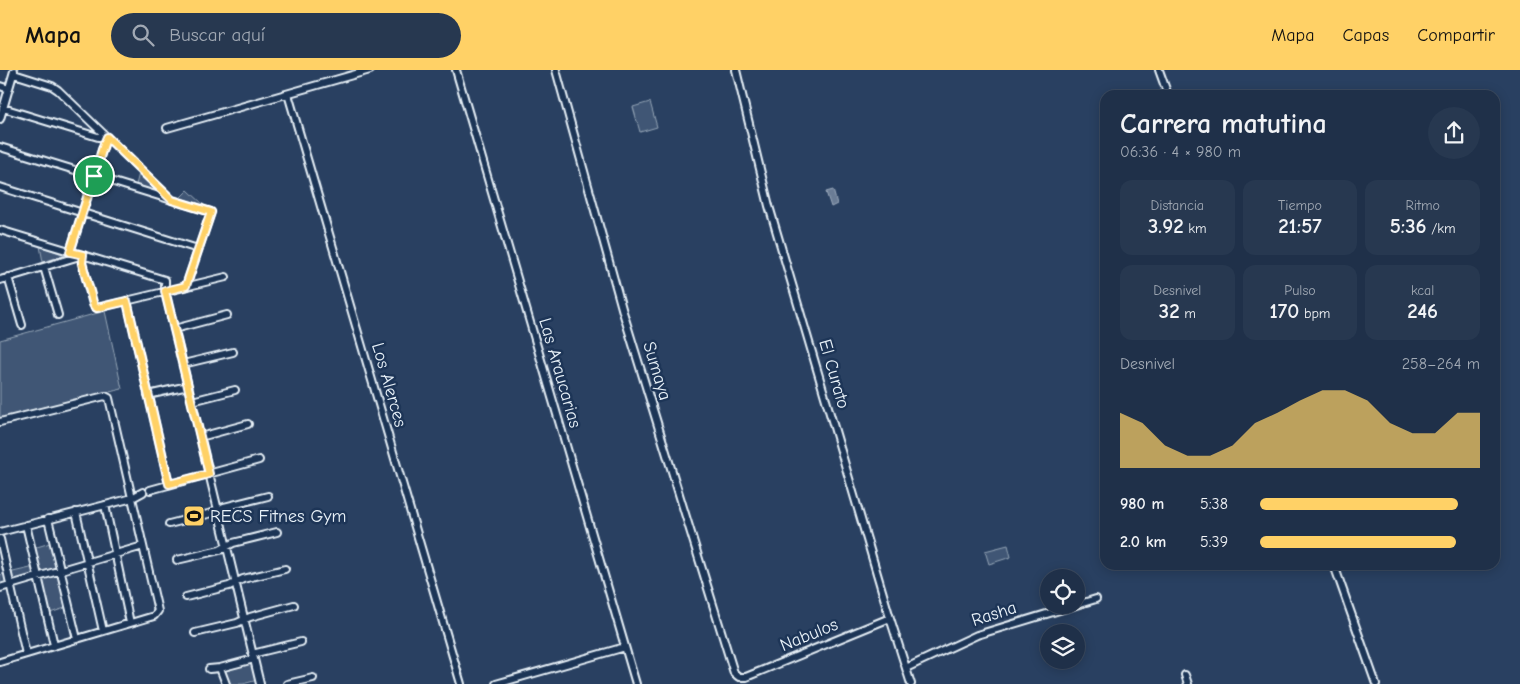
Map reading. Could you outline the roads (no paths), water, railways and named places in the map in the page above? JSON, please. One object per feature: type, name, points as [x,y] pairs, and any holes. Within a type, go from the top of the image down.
[{"type":"street","points":[[167,128],[370,70]]},
{"type":"street","name":"Las Araucarias","points":[[456,70],[636,684]]},
{"type":"street","name":"Sumaya","points":[[556,70],[623,312],[734,674],[739,677]]},
{"type":"street","name":"El Curato","points":[[736,70],[769,206],[911,684]]},
{"type":"street","points":[[1159,70],[1166,90]]},
{"type":"street","points":[[0,119],[14,72],[56,89],[172,200]]},
{"type":"street","points":[[0,86],[9,88]]},
{"type":"street","name":"Los Alerces","points":[[288,94],[461,684]]},
{"type":"street","points":[[3,108],[98,137],[107,137]]},
{"type":"street","points":[[70,252],[107,137]]},
{"type":"street","points":[[0,147],[211,212],[186,286]]},
{"type":"street","points":[[0,187],[198,249]]},
{"type":"street","points":[[0,230],[166,280],[165,291],[260,684]]},
{"type":"street","points":[[0,280],[83,255]]},
{"type":"street","points":[[83,255],[82,263],[93,304],[97,308],[226,277]]},
{"type":"street","points":[[44,267],[58,315]]},
{"type":"street","points":[[8,278],[22,325]]},
{"type":"street","points":[[127,301],[169,484]]},
{"type":"street","points":[[174,329],[227,315]]},
{"type":"street","points":[[183,364],[233,352]]},
{"type":"street","points":[[148,395],[188,386]]},
{"type":"street","points":[[192,401],[235,390]]},
{"type":"street","points":[[0,422],[105,396],[110,398],[158,611],[154,616],[0,662]]},
{"type":"street","points":[[200,437],[248,424]]},
{"type":"street","points":[[0,532],[132,498],[169,484],[259,460]]},
{"type":"street","points":[[169,524],[268,496]]},
{"type":"street","points":[[105,505],[130,623]]},
{"type":"street","points":[[76,512],[103,631]]},
{"type":"street","points":[[48,520],[77,639]]},
{"type":"street","points":[[26,525],[54,646]]},
{"type":"street","points":[[177,560],[220,550],[233,543],[277,532]]},
{"type":"street","points":[[0,539],[26,654]]},
{"type":"street","points":[[0,588],[143,546]]},
{"type":"street","points":[[186,597],[229,586],[243,579],[284,570]]},
{"type":"street","points":[[1336,570],[1376,684]]},
{"type":"street","name":"Rasha","points":[[906,668],[977,635],[1096,599]]},
{"type":"street","points":[[195,633],[237,623],[250,617],[294,605]]},
{"type":"street","name":"Nabulos","points":[[739,677],[746,677],[890,618]]},
{"type":"street","points":[[209,669],[220,668],[301,642]]},
{"type":"street","points":[[496,684],[625,647]]},
{"type":"street","points":[[220,668],[226,684]]},
{"type":"street","points":[[1185,675],[1188,684]]},
{"type":"street","points":[[286,684],[313,678]]},
{"type":"place","name":"RECS Fitnes Gym","points":[[194,516]]}]
